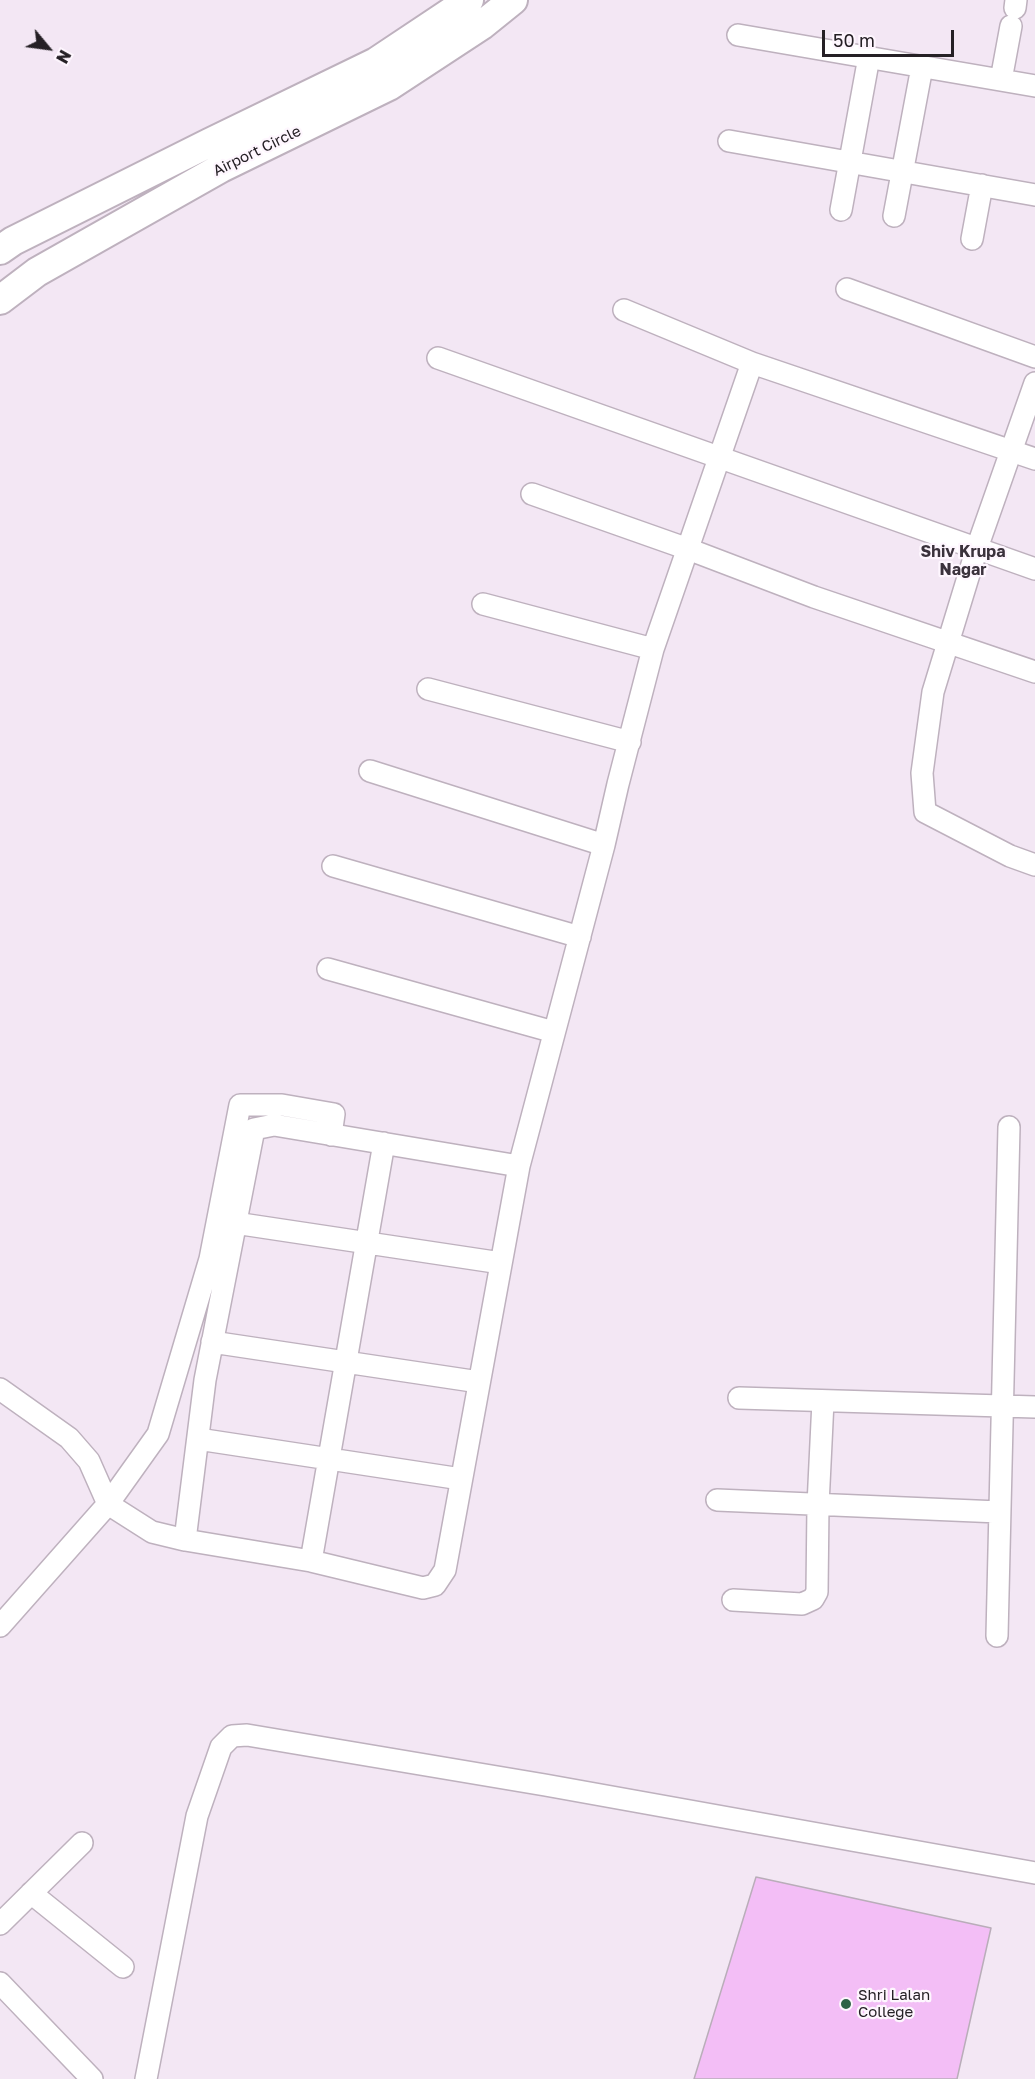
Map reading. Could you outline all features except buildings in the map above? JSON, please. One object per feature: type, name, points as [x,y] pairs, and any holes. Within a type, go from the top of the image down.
[{"type":"main road","name":"Airport Circle","points":[[0,250],[13,241],[376,62],[469,0]]},
{"type":"main road","name":"Airport Circle","points":[[0,300],[37,272],[221,168],[389,86],[482,25],[513,0]]},
{"type":"street","points":[[1001,80],[1014,11]]},
{"type":"street","points":[[738,35],[1035,86]]},
{"type":"street","points":[[841,210],[869,57]]},
{"type":"street","points":[[894,216],[922,67]]},
{"type":"street","points":[[729,141],[1035,195]]},
{"type":"street","points":[[972,238],[981,185]]},
{"type":"street","points":[[848,289],[1035,357]]},
{"type":"street","points":[[624,310],[752,363],[1035,459]]},
{"type":"street","points":[[438,358],[1035,569]]},
{"type":"street","points":[[0,1389],[69,1438],[89,1461],[108,1504],[152,1532],[185,1540],[311,1560],[423,1588],[435,1585],[445,1570],[519,1166],[653,650],[752,363]]},
{"type":"street","points":[[1035,383],[977,548],[933,693],[922,773],[925,812],[1010,856],[1035,865]]},
{"type":"street","points":[[532,494],[688,549],[814,597],[1035,672]]},
{"type":"street","points":[[483,604],[653,650]]},
{"type":"street","points":[[428,689],[630,742]]},
{"type":"street","points":[[370,771],[604,845]]},
{"type":"street","points":[[333,866],[580,937]]},
{"type":"street","points":[[328,969],[554,1032]]},
{"type":"street","points":[[0,1626],[108,1504],[158,1434],[210,1260],[240,1105],[282,1106],[334,1114],[331,1135]]},
{"type":"street","points":[[185,1540],[205,1380],[254,1129],[274,1125],[519,1166]]},
{"type":"street","points":[[997,1636],[1009,1127]]},
{"type":"street","points":[[311,1560],[384,1143]]},
{"type":"street","points":[[235,1223],[501,1263]]},
{"type":"street","points":[[212,1342],[479,1382]]},
{"type":"street","points":[[739,1398],[1035,1407]]},
{"type":"street","points":[[733,1600],[802,1604],[813,1599],[817,1592],[823,1401]]},
{"type":"street","points":[[198,1439],[461,1479]]},
{"type":"street","points":[[717,1500],[999,1512]]},
{"type":"street","points":[[146,2079],[197,1816],[221,1747],[232,1736],[247,1735],[545,1785],[1035,1873]]},
{"type":"street","points":[[1,1922],[82,1843]]},
{"type":"street","points":[[31,1893],[123,1967]]},
{"type":"street","points":[[0,1983],[92,2079]]},
{"type":"place","name":"Shri Lalan College","points":[[846,2004]]},
{"type":"district","name":"Shiv Krupa Nagar","points":[[963,561]]}]
